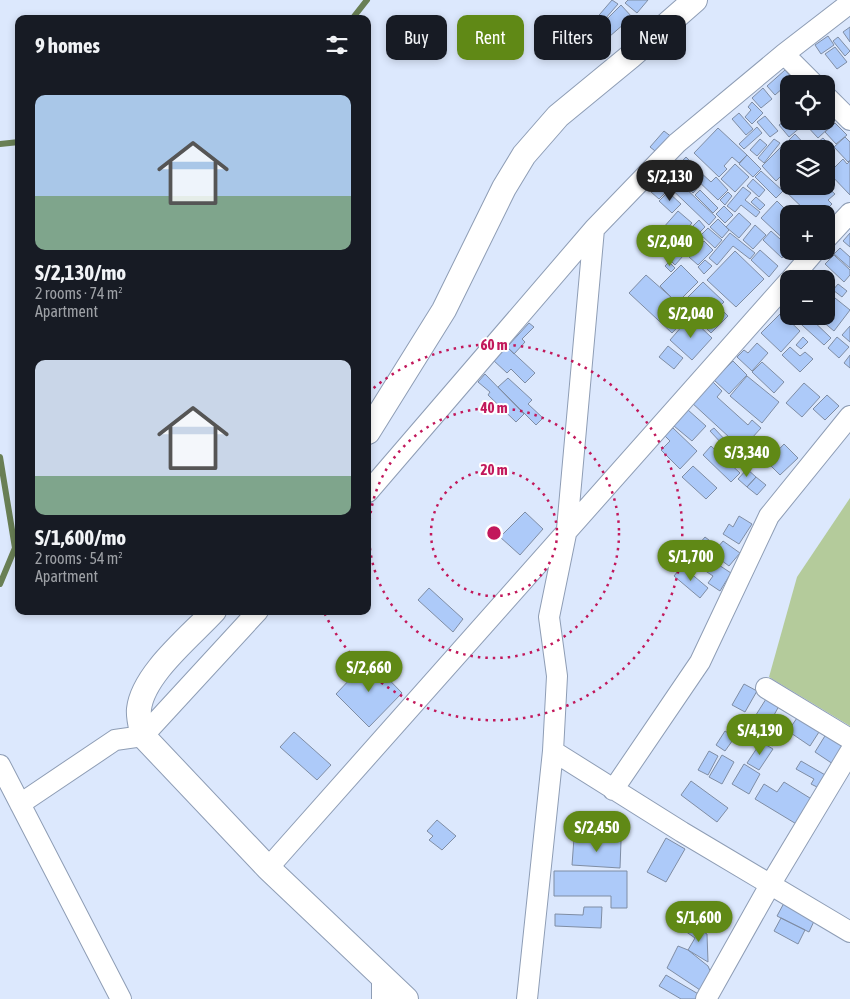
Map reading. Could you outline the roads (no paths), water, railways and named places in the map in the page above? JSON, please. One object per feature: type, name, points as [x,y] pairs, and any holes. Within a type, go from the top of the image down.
[{"type":"street","points":[[371,427],[444,310],[504,188],[524,155],[558,116],[695,0]]},
{"type":"street","points":[[371,489],[594,229],[677,143],[784,54],[850,3]]},
{"type":"street","points":[[784,54],[805,75]]},
{"type":"street","points":[[835,105],[850,120]]},
{"type":"street","points":[[835,229],[850,212]]},
{"type":"street","points":[[527,999],[553,750],[557,676],[549,617],[567,528],[594,229]]},
{"type":"street","points":[[799,270],[807,260]]},
{"type":"street","points":[[268,868],[567,528],[780,291]]},
{"type":"street","points":[[613,790],[700,662],[769,516],[850,416]]},
{"type":"street","points":[[210,615],[151,678],[139,708],[139,722],[143,736],[268,868],[406,999]]},
{"type":"street","points":[[20,804],[114,740],[143,736],[254,615]]},
{"type":"street","points":[[766,688],[850,739]]},
{"type":"street","points":[[553,750],[613,790],[850,932]]},
{"type":"street","points":[[706,999],[770,885],[850,752]]},
{"type":"street","points":[[0,765],[121,999]]},
{"type":"street","points":[[382,975],[382,999]]},
{"type":"waterway","points":[[355,15],[367,0]]},
{"type":"waterway","points":[[0,144],[15,142]]},
{"type":"waterway","points":[[0,457],[15,548],[0,584]]}]
